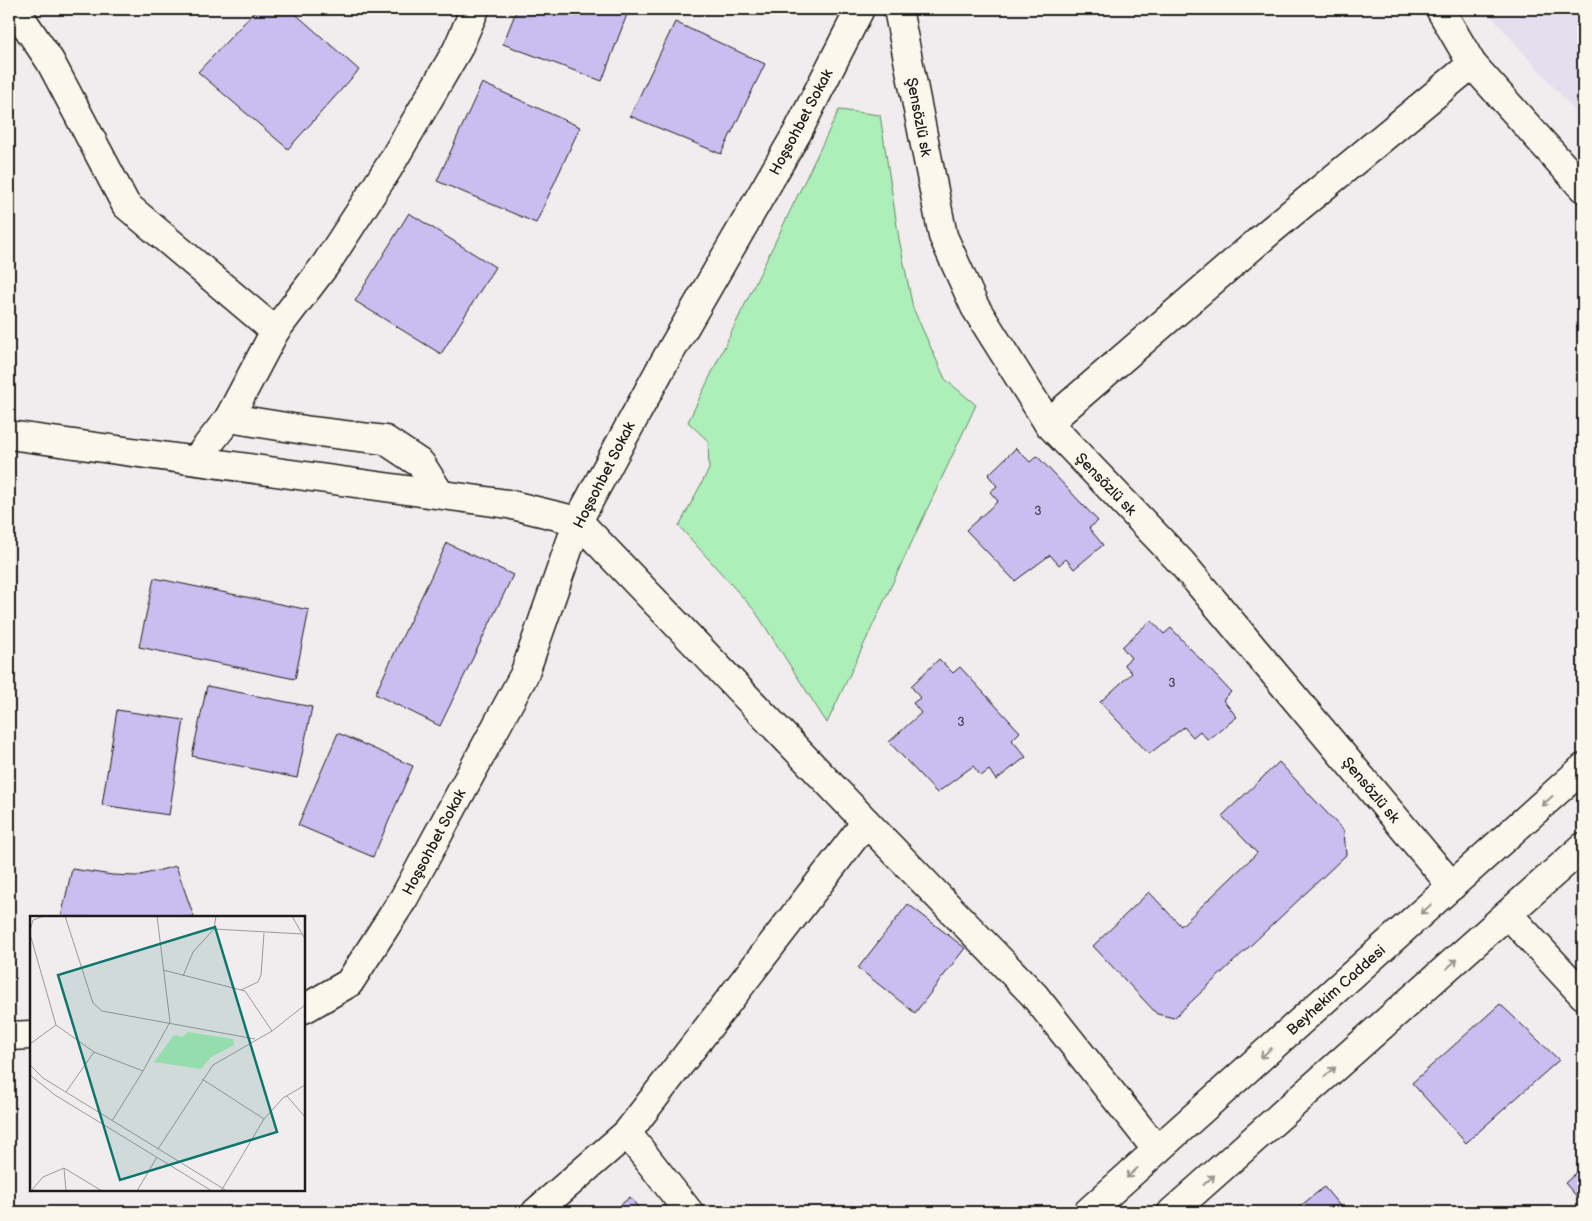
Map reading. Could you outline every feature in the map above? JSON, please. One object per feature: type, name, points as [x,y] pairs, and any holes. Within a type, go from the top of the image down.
[{"type":"street","points":[[15,9],[50,61],[126,205],[275,331]]},
{"type":"street","points":[[196,460],[229,418],[275,331],[326,264],[389,167],[457,50],[475,9]]},
{"type":"street","name":"Hoşsohbet Sokak","points":[[305,1009],[349,983],[404,898],[524,675],[578,521],[661,368],[797,133],[860,9]]},
{"type":"street","name":"Şensözlü sk","points":[[898,9],[943,236],[975,307],[1048,423],[1181,562],[1452,886]]},
{"type":"street","points":[[1440,9],[1472,64],[1583,188]]},
{"type":"street","points":[[1048,423],[1269,232],[1472,64]]},
{"type":"street","points":[[229,418],[385,440],[421,464],[440,494]]},
{"type":"street","points":[[9,435],[508,504],[578,521],[1034,995],[1157,1150]]},
{"type":"street","name":"Beyhekim Caddesi","points":[[1088,1212],[1583,768]]},
{"type":"street","points":[[536,1212],[627,1133],[866,822]]},
{"type":"street","points":[[1172,1212],[1583,847]]},
{"type":"street","points":[[1508,914],[1583,996]]},
{"type":"street","points":[[9,1036],[30,1035]]},
{"type":"street","points":[[627,1133],[688,1212]]},
{"type":"shaded area","points":[[1485,9],[1583,9],[1583,120]]},
{"type":"green space","points":[[839,110],[880,115],[899,239],[913,308],[945,379],[976,405],[827,723],[755,611],[679,526],[709,469],[708,441],[688,422]]},
{"type":"building","points":[[257,9],[290,9],[359,70],[288,149],[198,72]]},
{"type":"building","points":[[517,9],[629,9],[602,81],[503,44]]},
{"type":"building","points":[[675,22],[765,64],[721,154],[630,116]]},
{"type":"building","points":[[482,83],[580,127],[536,223],[437,181]]},
{"type":"building","points":[[409,213],[495,267],[441,354],[355,301]]},
{"type":"building","points":[[1016,448],[1030,462],[1037,456],[1098,521],[1089,528],[1103,545],[1074,569],[1066,559],[1059,565],[1050,555],[1015,581],[966,530],[998,501],[990,492],[997,486],[988,475]]},
{"type":"building","points":[[447,543],[513,575],[440,726],[375,694]]},
{"type":"building","points":[[154,578],[309,610],[295,679],[139,647]]},
{"type":"building","points":[[1151,620],[1164,634],[1171,628],[1231,692],[1223,700],[1237,717],[1208,740],[1200,731],[1193,737],[1184,727],[1149,754],[1100,702],[1132,673],[1124,664],[1131,658],[1122,647]]},
{"type":"building","points":[[939,659],[953,673],[960,667],[1020,732],[1012,740],[1026,757],[996,780],[989,770],[981,776],[973,766],[937,793],[889,742],[921,713],[913,703],[920,698],[911,686]]},
{"type":"building","points":[[207,686],[312,707],[297,778],[192,756]]},
{"type":"building","points":[[117,710],[184,720],[169,815],[102,805]]},
{"type":"building","points":[[338,733],[413,766],[373,857],[298,825]]},
{"type":"building","points":[[1279,762],[1344,831],[1346,855],[1174,1018],[1157,1014],[1093,946],[1149,892],[1181,926],[1257,853],[1222,816]]},
{"type":"building","points":[[176,866],[194,916],[61,916],[72,869],[112,875],[137,876]]},
{"type":"building","points":[[908,904],[965,948],[915,1013],[858,968]]},
{"type":"building","points":[[1500,1004],[1559,1060],[1466,1143],[1412,1083]]},
{"type":"building","points":[[1583,1167],[1583,1204],[1565,1183]]},
{"type":"building","points":[[1324,1187],[1345,1212],[1293,1212]]},
{"type":"building","points":[[630,1197],[642,1212],[612,1212]]}]
